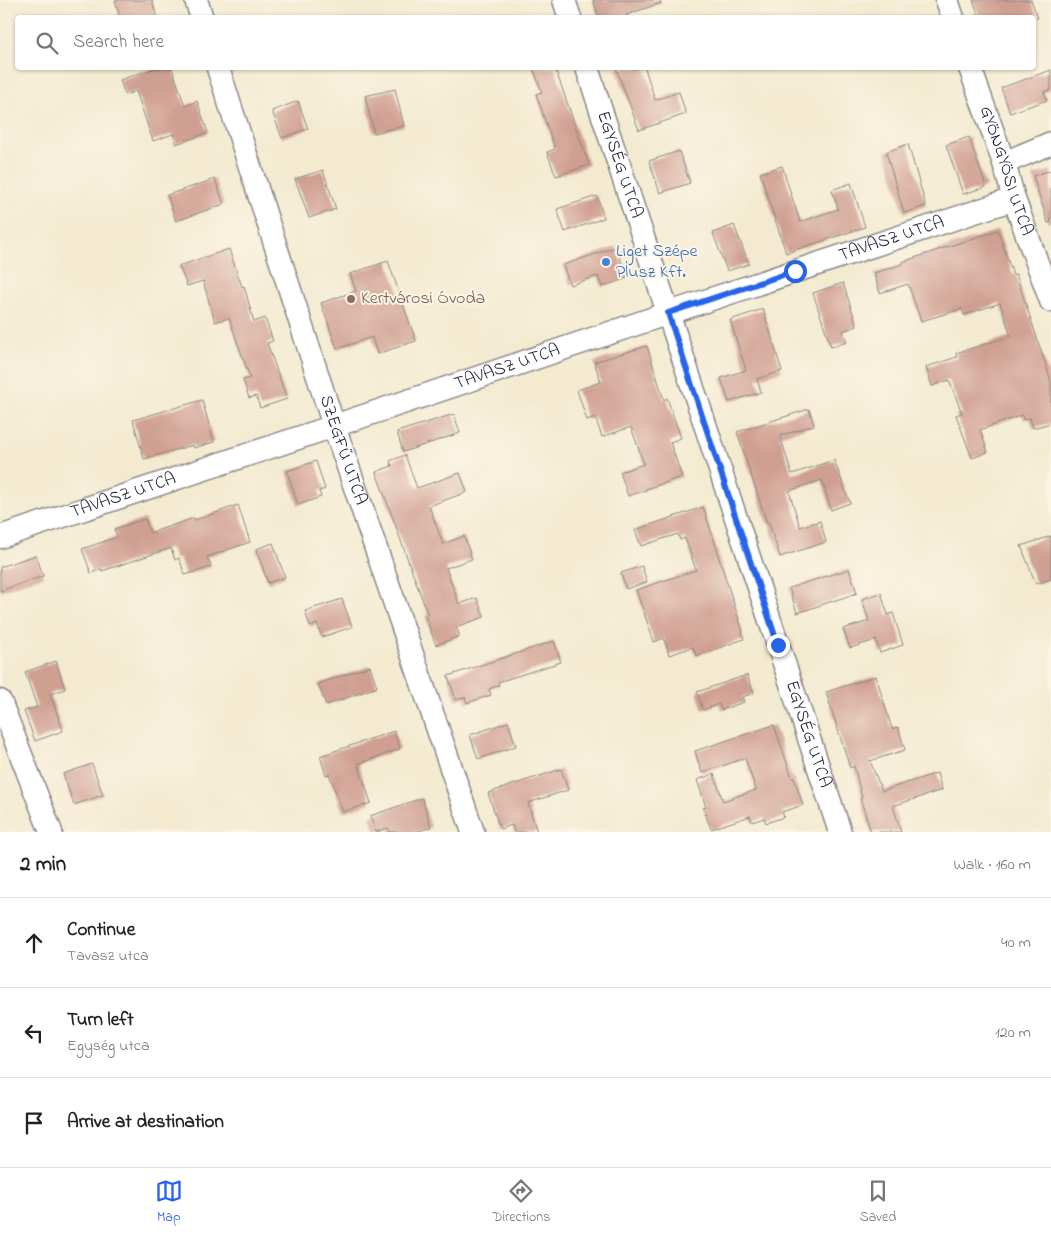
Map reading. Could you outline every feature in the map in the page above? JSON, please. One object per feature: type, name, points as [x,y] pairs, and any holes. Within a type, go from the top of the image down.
[{"type":"street","points":[[196,0],[201,15]]},
{"type":"street","points":[[564,0],[569,15]]},
{"type":"street","points":[[947,0],[952,15]]},
{"type":"street","name":"SZEGFŰ UTCA","points":[[219,70],[334,426],[473,832]]},
{"type":"street","name":"EGYSÉG UTCA","points":[[588,70],[840,832]]},
{"type":"street","name":"GYÖNGYÖSI UTCA","points":[[971,70],[1051,301]]},
{"type":"street","points":[[1004,163],[1051,143]]},
{"type":"street","name":"TAVASZ UTCA","points":[[0,537],[1014,199]]},
{"type":"street","points":[[0,701],[51,832]]},
{"type":"building","points":[[115,0],[152,0],[156,15],[119,15]]},
{"type":"building","points":[[593,0],[660,0],[661,3],[626,15],[598,15]]},
{"type":"building","points":[[973,0],[1031,0],[1038,18],[1036,18],[1036,15],[979,15]]},
{"type":"building","points":[[149,70],[173,70],[185,106],[197,101],[208,133],[176,144],[173,134],[153,141],[136,91],[125,95],[120,80]]},
{"type":"building","points":[[534,70],[556,70],[589,165],[556,176],[547,152],[555,149],[536,94],[542,92]]},
{"type":"building","points":[[617,70],[646,70],[655,100],[679,92],[686,114],[639,130]]},
{"type":"building","points":[[1051,70],[1051,90],[1044,92],[1047,100],[1010,113],[1001,88]]},
{"type":"building","points":[[395,89],[404,126],[374,133],[365,96]]},
{"type":"building","points":[[298,101],[308,129],[282,138],[272,111]]},
{"type":"building","points":[[969,137],[986,187],[963,194],[946,145]]},
{"type":"building","points":[[908,144],[926,206],[904,213],[886,152]]},
{"type":"building","points":[[679,151],[690,183],[660,193],[649,161]]},
{"type":"building","points":[[782,166],[800,222],[838,209],[832,190],[851,183],[865,227],[786,253],[760,173]]},
{"type":"building","points":[[323,170],[336,209],[309,218],[295,179]]},
{"type":"building","points":[[1051,170],[1051,222],[1048,223],[1033,176]]},
{"type":"building","points":[[215,179],[224,204],[176,221],[167,195]]},
{"type":"building","points":[[597,196],[604,218],[565,232],[557,209]]},
{"type":"building","points":[[734,225],[749,264],[727,271],[713,233]]},
{"type":"building","points":[[998,230],[1013,275],[1016,274],[1051,381],[1051,423],[1033,428],[1030,418],[1024,420],[1022,415],[980,430],[988,452],[972,458],[956,415],[962,413],[949,380],[932,386],[926,367],[957,357],[956,353],[1011,336],[1000,303],[964,315],[962,309],[921,321],[908,284],[880,293],[874,273]]},
{"type":"building","points":[[616,247],[627,278],[602,287],[598,276],[570,285],[563,265]]},
{"type":"building","points":[[229,249],[242,287],[244,286],[254,322],[265,318],[273,341],[267,343],[287,399],[260,408],[256,396],[249,398],[243,380],[250,378],[229,318],[215,322],[203,281],[187,286],[179,266]]},
{"type":"building","points":[[388,261],[416,341],[377,354],[372,337],[337,349],[321,303],[356,291],[350,274]]},
{"type":"building","points":[[843,283],[857,326],[843,331],[847,342],[831,347],[813,293]]},
{"type":"building","points":[[763,309],[782,371],[757,379],[761,392],[729,402],[721,378],[746,370],[730,320]]},
{"type":"building","points":[[647,346],[664,400],[667,398],[681,438],[670,442],[682,477],[628,496],[620,472],[644,464],[631,427],[602,437],[595,417],[587,420],[577,390],[601,382],[594,362]]},
{"type":"building","points":[[202,400],[214,442],[194,448],[193,445],[144,459],[133,420]]},
{"type":"building","points":[[809,409],[814,425],[780,436],[792,474],[834,460],[850,503],[831,510],[822,480],[789,491],[800,527],[820,521],[826,542],[780,557],[737,432]]},
{"type":"building","points":[[454,414],[460,433],[403,452],[397,432]]},
{"type":"building","points":[[405,455],[417,488],[460,473],[467,492],[429,506],[443,544],[464,536],[472,559],[446,568],[459,604],[477,598],[484,617],[456,627],[460,636],[436,645],[425,616],[428,615],[376,472],[392,466],[390,461]]},
{"type":"building","points":[[316,461],[325,489],[319,491],[321,497],[298,505],[287,471]]},
{"type":"building","points":[[238,505],[250,542],[207,557],[211,567],[185,575],[179,558],[175,560],[171,548],[91,573],[82,549],[117,537],[114,529],[145,519],[150,533]]},
{"type":"building","points":[[703,507],[744,639],[696,656],[693,647],[669,655],[664,638],[654,642],[636,590],[696,570],[685,538],[680,540],[678,534],[641,546],[635,530]]},
{"type":"building","points":[[1051,536],[1051,579],[1036,584],[1021,546]]},
{"type":"building","points":[[273,543],[285,577],[268,583],[256,549]]},
{"type":"building","points":[[36,555],[43,576],[0,591],[0,567]]},
{"type":"building","points":[[642,566],[647,582],[626,589],[621,573]]},
{"type":"building","points":[[849,569],[857,593],[797,613],[789,588]]},
{"type":"building","points":[[881,593],[888,615],[893,613],[903,645],[880,653],[876,640],[850,648],[843,629],[869,621],[862,599]]},
{"type":"building","points":[[342,599],[352,627],[322,637],[317,624],[310,627],[305,611]]},
{"type":"building","points":[[554,641],[561,662],[498,682],[499,685],[489,689],[491,695],[467,703],[465,697],[456,700],[448,676]]},
{"type":"building","points":[[56,661],[65,689],[50,694],[63,731],[35,741],[24,711],[37,707],[25,672]]},
{"type":"building","points":[[370,666],[377,687],[326,705],[318,684]]},
{"type":"building","points":[[747,675],[754,693],[742,697],[744,702],[721,710],[719,704],[703,710],[697,692]]},
{"type":"building","points":[[876,676],[892,729],[898,727],[905,750],[870,761],[882,791],[937,773],[942,790],[893,806],[901,832],[871,832],[860,798],[862,798],[854,766],[850,768],[826,692]]},
{"type":"building","points":[[508,722],[516,746],[478,759],[470,735]]},
{"type":"building","points":[[774,725],[803,805],[782,812],[784,817],[766,823],[764,818],[752,822],[750,816],[711,829],[703,808],[706,807],[697,780],[714,774],[723,801],[756,790],[745,758],[702,773],[695,751]]},
{"type":"building","points":[[394,731],[400,749],[358,764],[371,803],[343,812],[329,774],[326,775],[320,756]]},
{"type":"building","points":[[92,764],[103,795],[74,805],[63,774]]},
{"type":"building","points":[[561,769],[568,790],[528,803],[537,832],[514,832],[512,825],[500,829],[488,793]]},
{"type":"building","points":[[422,798],[431,827],[416,832],[390,832],[388,828],[376,832],[370,816]]},
{"type":"place","name":"Liget Szépe Plusz Kft.","points":[[606,262]]},
{"type":"place","name":"Kertvárosi Óvoda","points":[[351,299]]},
{"type":"route","points":[[778,645],[668,313],[795,271]]}]
